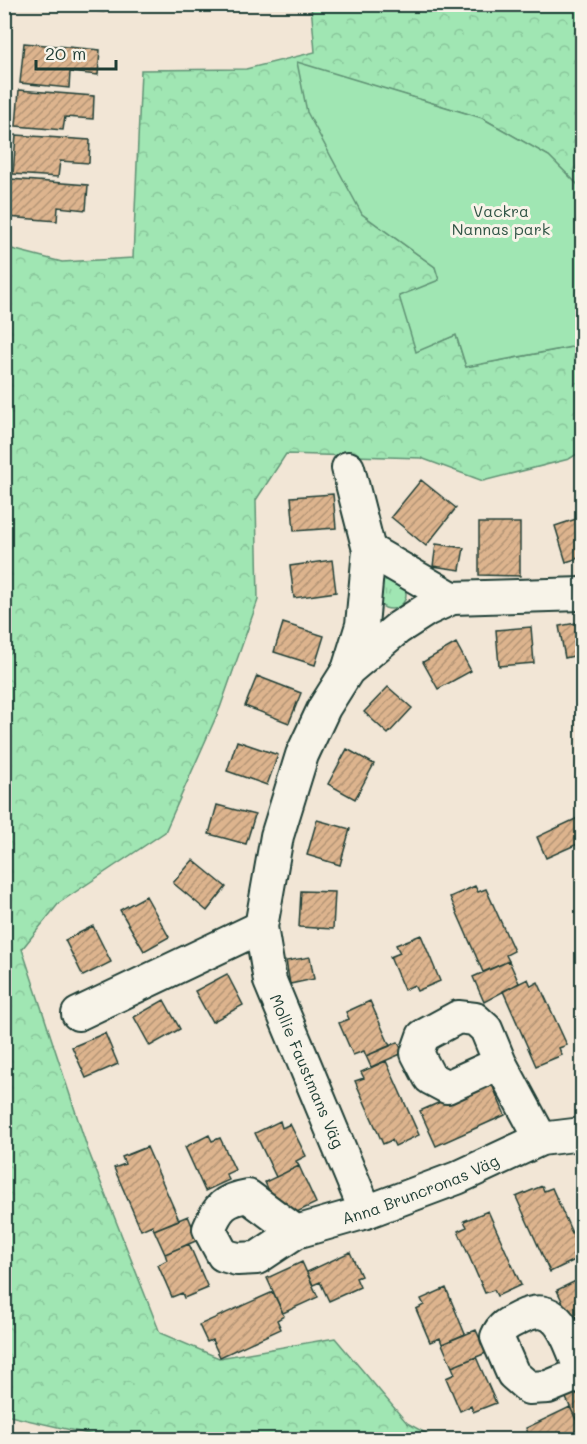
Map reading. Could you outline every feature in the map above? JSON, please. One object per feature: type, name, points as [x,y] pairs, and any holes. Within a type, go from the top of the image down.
[{"type":"street","name":"Mollie Faustmans Väg","points":[[348,468],[369,550],[362,625],[348,670],[324,708],[302,755],[277,836],[261,927],[270,981],[366,1212]]},
{"type":"street","points":[[369,550],[452,598]]},
{"type":"street","name":"Mollie Faustmans Väg","points":[[348,670],[398,628],[452,598],[582,594]]},
{"type":"street","points":[[78,1014],[261,927]]},
{"type":"street","points":[[500,1063],[541,1139]]},
{"type":"street","name":"Anna Bruncronas Väg","points":[[296,1232],[366,1212],[457,1178],[541,1139],[582,1134]]},
{"type":"green space","points":[[311,5],[582,5],[582,189],[549,156],[482,118],[297,63],[362,214],[435,267],[440,280],[416,351],[456,335],[466,367],[582,345],[582,451],[569,459],[483,481],[421,458],[286,454],[256,500],[258,600],[220,708],[165,832],[59,903],[22,949],[88,1150],[160,1333],[219,1358],[335,1338],[407,1423],[436,1439],[110,1439],[5,1415],[4,247],[62,262],[133,258],[141,70],[246,69],[315,52]]},
{"type":"green space","name":"Vackra Nannas park","points":[[297,62],[482,118],[549,156],[582,189],[582,345],[466,367],[456,335],[416,352],[399,296],[439,280],[435,267],[362,214],[307,112]]},
{"type":"green space","points":[[391,579],[397,580],[405,588],[405,600],[397,608],[391,609],[385,608],[377,600],[376,594],[377,588],[385,580]]},
{"type":"building","points":[[18,4],[105,4],[104,12]]},
{"type":"building","points":[[112,4],[178,4],[178,7],[112,9]]},
{"type":"building","points":[[184,4],[227,4],[185,11]]},
{"type":"building","points":[[24,43],[100,50],[98,75],[70,72],[69,88],[20,83]]},
{"type":"building","points":[[19,90],[94,96],[93,119],[65,117],[63,130],[16,126]]},
{"type":"building","points":[[16,135],[90,140],[89,163],[60,161],[58,177],[13,174]]},
{"type":"building","points":[[10,179],[88,185],[86,210],[58,207],[57,221],[7,217]]},
{"type":"building","points":[[421,480],[456,508],[426,546],[391,517]]},
{"type":"building","points":[[333,494],[336,528],[294,531],[291,497]]},
{"type":"building","points":[[582,517],[582,557],[566,562],[555,526]]},
{"type":"building","points":[[479,523],[520,523],[520,576],[479,575]]},
{"type":"building","points":[[436,544],[464,548],[460,570],[433,566]]},
{"type":"building","points":[[332,560],[336,592],[294,598],[290,566]]},
{"type":"building","points":[[582,622],[582,654],[565,658],[559,626]]},
{"type":"building","points":[[283,623],[324,636],[315,665],[274,652]]},
{"type":"building","points":[[531,627],[534,663],[499,666],[496,630]]},
{"type":"building","points":[[456,643],[471,671],[438,689],[423,662]]},
{"type":"building","points":[[257,676],[301,693],[289,723],[245,706]]},
{"type":"building","points":[[388,687],[412,708],[388,734],[364,712]]},
{"type":"building","points":[[237,741],[278,755],[267,785],[227,771]]},
{"type":"building","points":[[347,749],[374,764],[355,799],[328,784]]},
{"type":"building","points":[[217,805],[255,815],[246,844],[209,834]]},
{"type":"building","points":[[582,816],[582,842],[546,858],[537,837]]},
{"type":"building","points":[[317,820],[350,829],[340,865],[307,855]]},
{"type":"building","points":[[193,860],[226,887],[207,911],[173,883]]},
{"type":"building","points":[[475,886],[478,892],[486,889],[514,951],[506,955],[509,961],[483,972],[450,897]]},
{"type":"building","points":[[301,891],[335,892],[333,929],[299,927]]},
{"type":"building","points":[[146,896],[169,937],[144,951],[120,910]]},
{"type":"building","points":[[93,926],[111,962],[83,976],[65,940]]},
{"type":"building","points":[[421,935],[440,981],[417,991],[414,985],[404,990],[390,957],[400,953],[396,945]]},
{"type":"building","points":[[310,957],[314,979],[290,984],[286,961]]},
{"type":"building","points":[[509,961],[519,983],[484,1002],[473,977]]},
{"type":"building","points":[[227,974],[243,1005],[212,1022],[195,991]]},
{"type":"building","points":[[528,979],[531,986],[538,982],[567,1045],[559,1048],[562,1055],[536,1066],[503,991]]},
{"type":"building","points":[[164,1000],[180,1029],[150,1046],[134,1017]]},
{"type":"building","points":[[370,1001],[390,1046],[366,1056],[364,1051],[353,1055],[339,1023],[349,1019],[346,1012]]},
{"type":"building","points":[[105,1033],[118,1064],[86,1078],[72,1047]]},
{"type":"building","points":[[398,1042],[403,1053],[371,1067],[366,1056]]},
{"type":"building","points":[[386,1061],[419,1135],[395,1146],[392,1140],[383,1144],[355,1081],[364,1078],[361,1072]]},
{"type":"building","points":[[490,1080],[505,1115],[436,1146],[420,1111]]},
{"type":"building","points":[[280,1121],[282,1128],[290,1124],[306,1156],[296,1161],[299,1166],[276,1177],[255,1133]]},
{"type":"building","points":[[209,1135],[212,1141],[220,1138],[235,1170],[226,1174],[229,1180],[205,1191],[185,1147]]},
{"type":"building","points":[[147,1147],[179,1220],[154,1230],[152,1225],[141,1230],[114,1168],[125,1164],[122,1157]]},
{"type":"building","points":[[299,1166],[316,1203],[282,1219],[265,1182]]},
{"type":"building","points":[[542,1186],[544,1191],[552,1188],[580,1251],[573,1254],[575,1260],[550,1272],[516,1197]]},
{"type":"building","points":[[488,1211],[521,1285],[497,1296],[494,1290],[485,1293],[458,1231],[467,1227],[464,1221]]},
{"type":"building","points":[[188,1216],[198,1240],[165,1254],[154,1230]]},
{"type":"building","points":[[189,1244],[208,1288],[184,1298],[182,1293],[172,1297],[158,1265],[167,1260],[165,1254]]},
{"type":"building","points":[[350,1252],[361,1276],[356,1278],[360,1287],[329,1301],[320,1282],[313,1285],[307,1272]]},
{"type":"building","points":[[302,1262],[318,1297],[283,1313],[267,1278]]},
{"type":"building","points":[[582,1278],[582,1344],[557,1290]]},
{"type":"building","points":[[446,1288],[465,1334],[442,1344],[440,1338],[430,1342],[416,1309],[424,1305],[421,1299]]},
{"type":"building","points":[[273,1292],[284,1316],[277,1320],[281,1329],[220,1357],[212,1340],[207,1342],[199,1325]]},
{"type":"building","points":[[476,1330],[486,1353],[452,1367],[442,1344]]},
{"type":"building","points":[[476,1357],[496,1403],[473,1412],[471,1406],[460,1411],[446,1378],[455,1374],[452,1367]]},
{"type":"building","points":[[582,1388],[582,1430],[581,1430],[565,1396]]},
{"type":"building","points":[[570,1407],[581,1430],[575,1433],[577,1440],[531,1440],[526,1428]]}]
